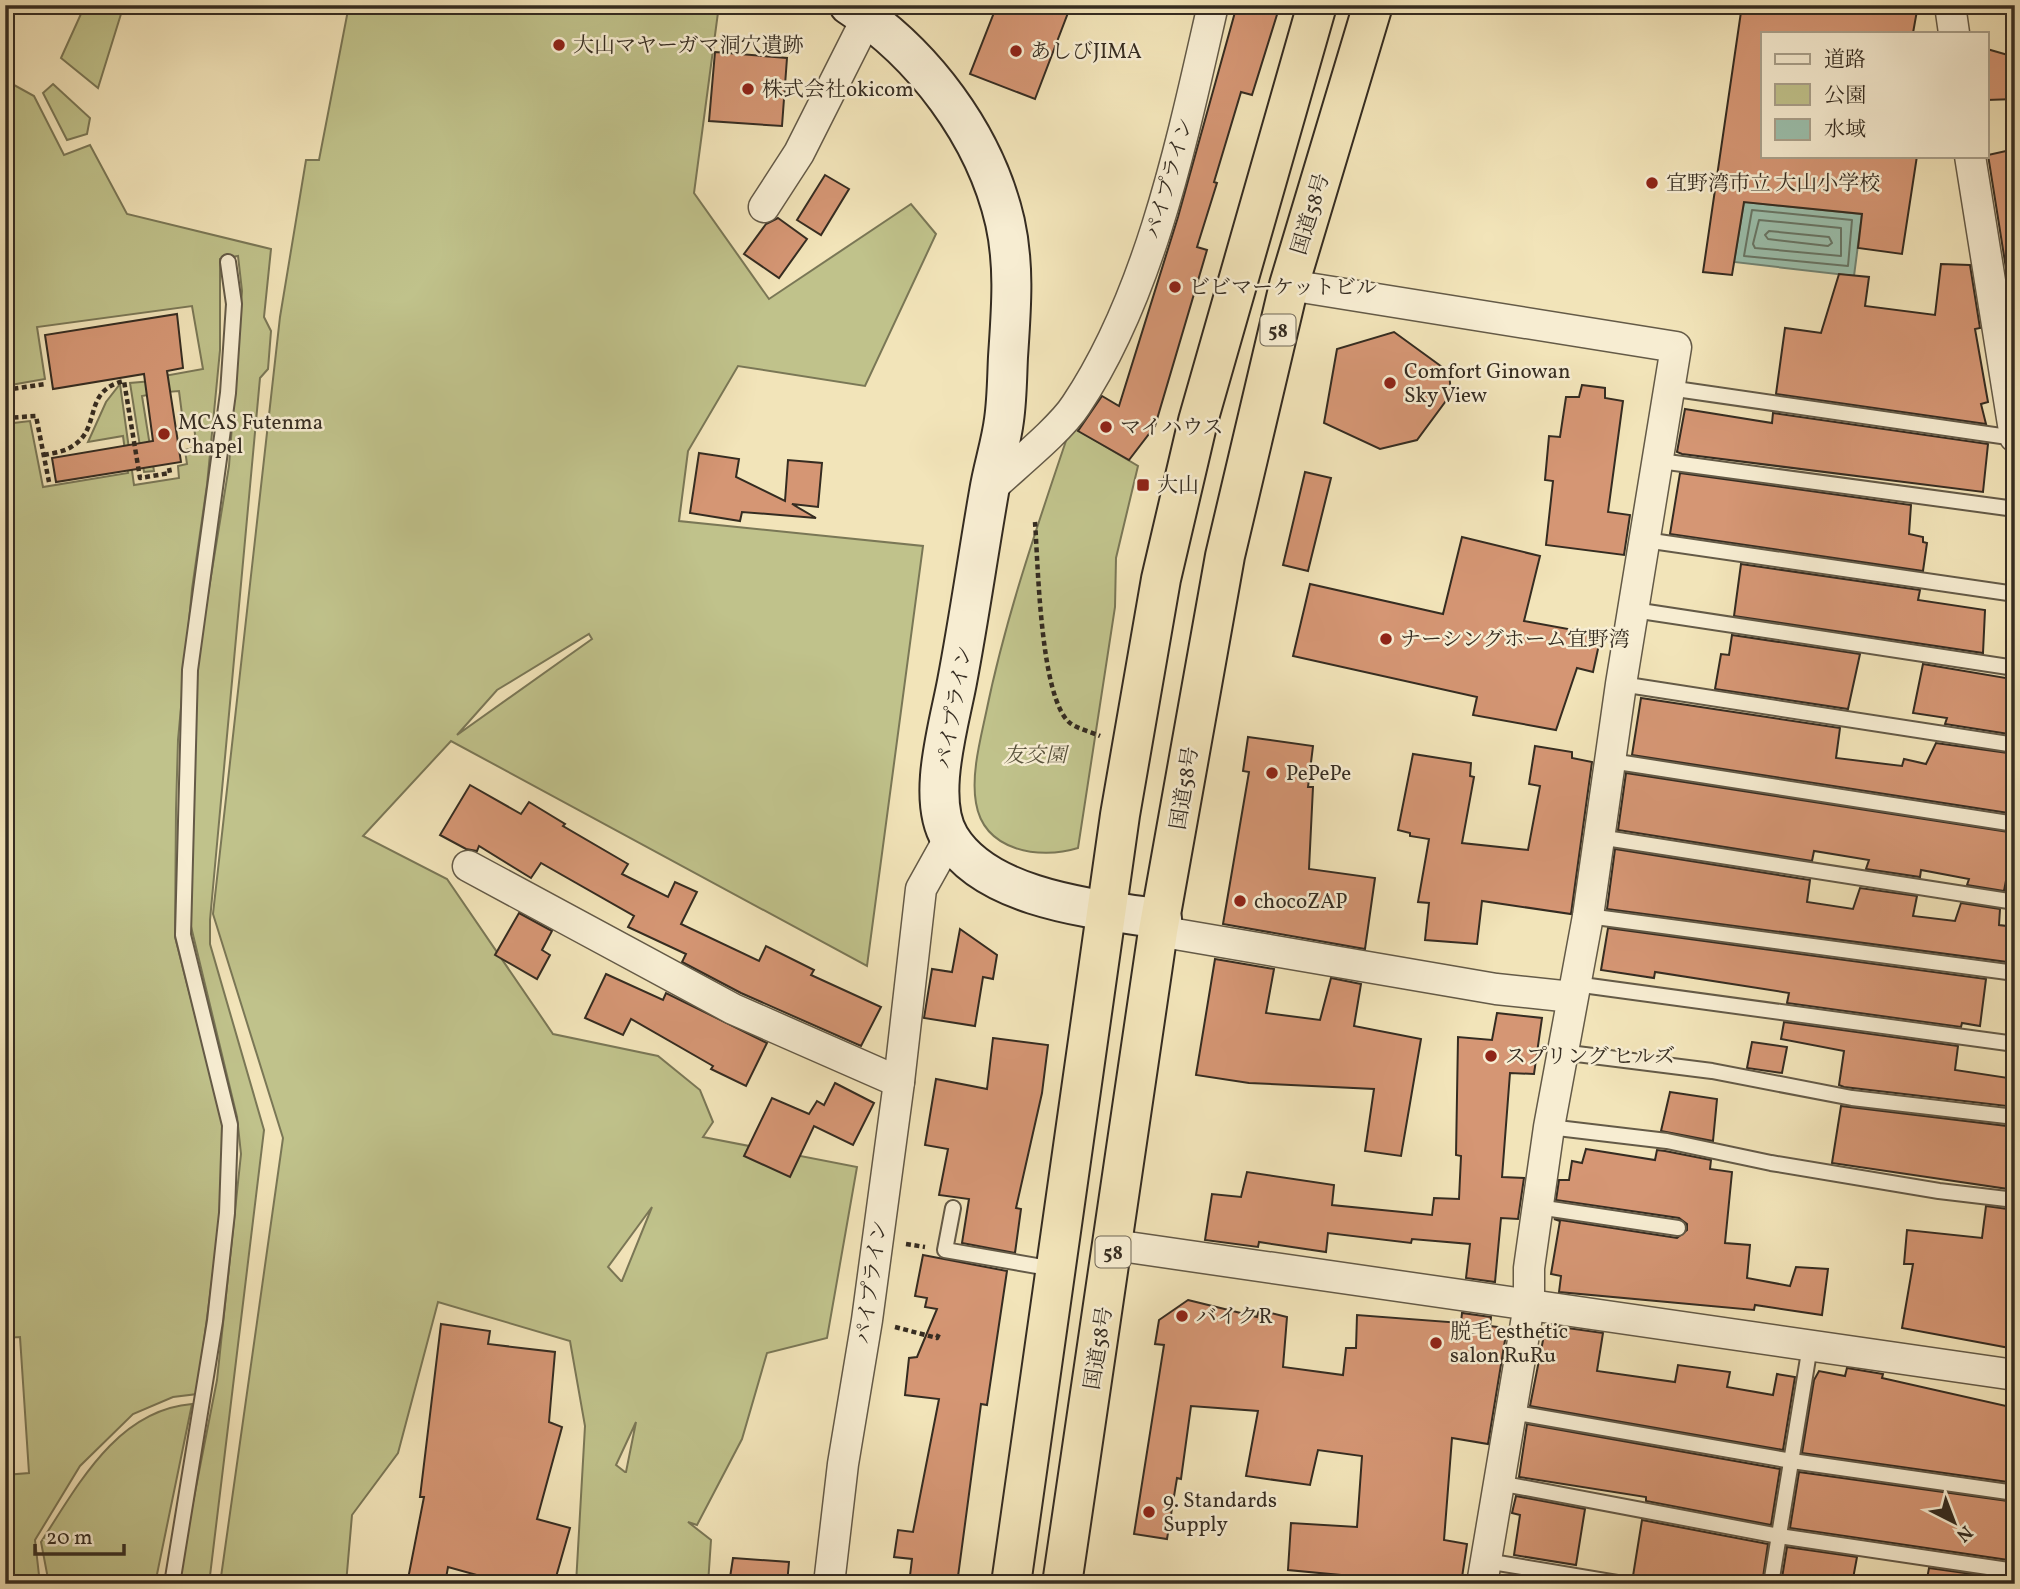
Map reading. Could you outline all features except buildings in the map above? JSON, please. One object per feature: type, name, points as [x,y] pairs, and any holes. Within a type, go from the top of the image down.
[{"type":"highway","name":"58","points":[[1011,1584],[1138,700],[1161,579],[1198,422],[1317,5]]},
{"type":"highway","name":"国道58号","points":[[1062,1584],[1160,925],[1225,556],[1289,285],[1373,5]]},
{"type":"street","name":"パイプライン","points":[[829,1584],[843,1464],[867,1320],[899,1082],[922,889],[950,837],[940,804],[942,759],[965,643],[989,490],[1075,407],[1126,315],[1151,244],[1194,90],[1213,5]]},
{"type":"street","points":[[1950,5],[1954,32]]},
{"type":"street","points":[[764,207],[799,153],[858,12],[919,62],[961,120],[989,170],[1005,222],[1013,292],[1004,419],[989,490]]},
{"type":"street","points":[[1970,158],[2015,438]]},
{"type":"street","points":[[1289,285],[1676,347],[1660,461],[1621,684],[1588,916],[1549,1127],[1529,1268],[1529,1305],[1484,1572]]},
{"type":"street","points":[[950,837],[968,858],[995,879],[1036,895],[1160,925],[1496,989],[1574,990]]},
{"type":"street","points":[[468,866],[733,1009],[899,1082]]},
{"type":"street","points":[[1114,1245],[2015,1375]]},
{"type":"lane","points":[[172,1584],[215,1321],[229,1163],[230,1125],[183,935],[190,670],[228,393],[234,304],[228,262]]},
{"type":"lane","points":[[1669,388],[2015,438]]},
{"type":"lane","points":[[1660,461],[2015,509]]},
{"type":"lane","points":[[1646,540],[2015,594]]},
{"type":"lane","points":[[1634,610],[2015,668]]},
{"type":"lane","points":[[1621,684],[2015,745]]},
{"type":"lane","points":[[1611,761],[2015,824]]},
{"type":"lane","points":[[1599,836],[2015,902]]},
{"type":"lane","points":[[1588,916],[2015,973]]},
{"type":"lane","points":[[1574,990],[2015,1044]]},
{"type":"lane","points":[[1561,1052],[1712,1072],[1852,1098],[2015,1117]]},
{"type":"lane","points":[[1549,1127],[1667,1141],[1771,1163],[1939,1191],[2015,1200]]},
{"type":"lane","points":[[1538,1207],[1678,1228]]},
{"type":"lane","points":[[953,1208],[945,1250],[1056,1270]]},
{"type":"lane","points":[[1771,1584],[1810,1346]]},
{"type":"lane","points":[[1511,1412],[1792,1461],[2015,1493]]},
{"type":"lane","points":[[1499,1483],[1779,1536],[2015,1571]]},
{"type":"lane","points":[[1484,1572],[1623,1584]]},
{"type":"path","points":[[44,455],[68,449],[79,442],[89,430],[100,393],[110,385],[124,382],[139,478],[170,473],[169,468]]},
{"type":"path","points":[[5,390],[46,384]]},
{"type":"path","points":[[5,418],[36,416],[49,482]]},
{"type":"path","points":[[1035,522],[1046,657],[1056,700],[1069,722],[1100,736]]},
{"type":"path","points":[[867,1320],[937,1338],[939,1334]]},
{"type":"green space","points":[[85,5],[108,5],[121,14],[98,88],[61,58]]},
{"type":"green space","points":[[349,5],[719,5],[694,193],[769,299],[911,204],[936,234],[865,386],[738,366],[688,451],[679,521],[923,546],[867,966],[451,741],[363,836],[447,879],[553,1034],[658,1056],[700,1090],[713,1122],[703,1137],[857,1167],[827,1338],[767,1353],[742,1439],[697,1525],[688,1522],[711,1540],[708,1584],[576,1584],[585,1426],[570,1341],[438,1302],[398,1453],[352,1515],[346,1584],[220,1584],[283,1138],[213,914],[280,317],[306,160],[319,160]],"holes":[[[589,634],[592,639],[457,735],[497,690]],[[652,1207],[622,1281],[608,1267]],[[636,1422],[626,1472],[616,1465]]]},
{"type":"green space","points":[[2004,5],[2015,5],[2015,48]]},
{"type":"green space","points":[[5,80],[34,96],[64,155],[90,145],[127,214],[271,249],[264,317],[271,331],[268,369],[260,378],[210,920],[210,944],[264,1130],[209,1584],[177,1584],[217,1380],[241,1154],[237,1117],[188,914],[195,674],[229,466],[242,291],[238,256],[220,259],[220,350],[207,485],[192,589],[178,740],[175,937],[224,1128],[224,1189],[197,1394],[173,1397],[133,1414],[80,1466],[35,1540],[40,1584],[5,1584],[5,1475],[29,1473],[20,1337],[5,1338],[5,466],[9,462],[5,424],[30,421],[43,487],[128,473],[123,436],[88,442],[106,402],[120,384],[134,485],[179,478],[178,466],[187,464],[185,450],[197,447],[193,421],[183,422],[179,391],[167,392],[164,376],[203,369],[192,306],[37,327],[45,379],[5,386]]},
{"type":"green space","points":[[53,84],[90,118],[87,134],[67,140],[43,93]]},
{"type":"green space","points":[[152,381],[153,394],[142,396],[154,471],[144,472],[130,383]]},
{"type":"green space","name":"友交園","points":[[1071,426],[1138,466],[1116,558],[1115,607],[1078,848],[1047,853],[1031,852],[1002,841],[990,832],[981,819],[976,803],[975,770],[1003,640]]},
{"type":"green space","points":[[192,1404],[155,1584],[49,1584],[41,1542],[85,1475],[121,1435],[142,1420],[165,1409]]},
{"type":"water","points":[[1744,202],[1862,214],[1854,276],[1734,262]]},
{"type":"place","name":"大山マヤーガマ洞穴遺跡","points":[[559,45]]},
{"type":"place","name":"あしびJIMA","points":[[1016,51]]},
{"type":"place","name":"株式会社okicom","points":[[748,89]]},
{"type":"place","name":"宜野湾市立 大山小学校","points":[[1652,183]]},
{"type":"place","name":"ビビマーケットビル","points":[[1175,287]]},
{"type":"place","name":"Comfort Ginowan Sky View","points":[[1390,383]]},
{"type":"place","name":"マイハウス","points":[[1106,427]]},
{"type":"place","name":"MCAS Futenma Chapel","points":[[164,434]]},
{"type":"place","name":"大山","points":[[1143,485]]},
{"type":"place","name":"ナーシングホーム宜野湾","points":[[1386,639]]},
{"type":"place","name":"PePePe","points":[[1272,773]]},
{"type":"place","name":"chocoZAP","points":[[1240,901]]},
{"type":"place","name":"スプリング ヒルズ","points":[[1491,1056]]},
{"type":"place","name":"バイクR","points":[[1182,1316]]},
{"type":"place","name":"脱毛 esthetic salon RuRu","points":[[1436,1343]]},
{"type":"place","name":"9. Standards Supply","points":[[1149,1512]]}]
